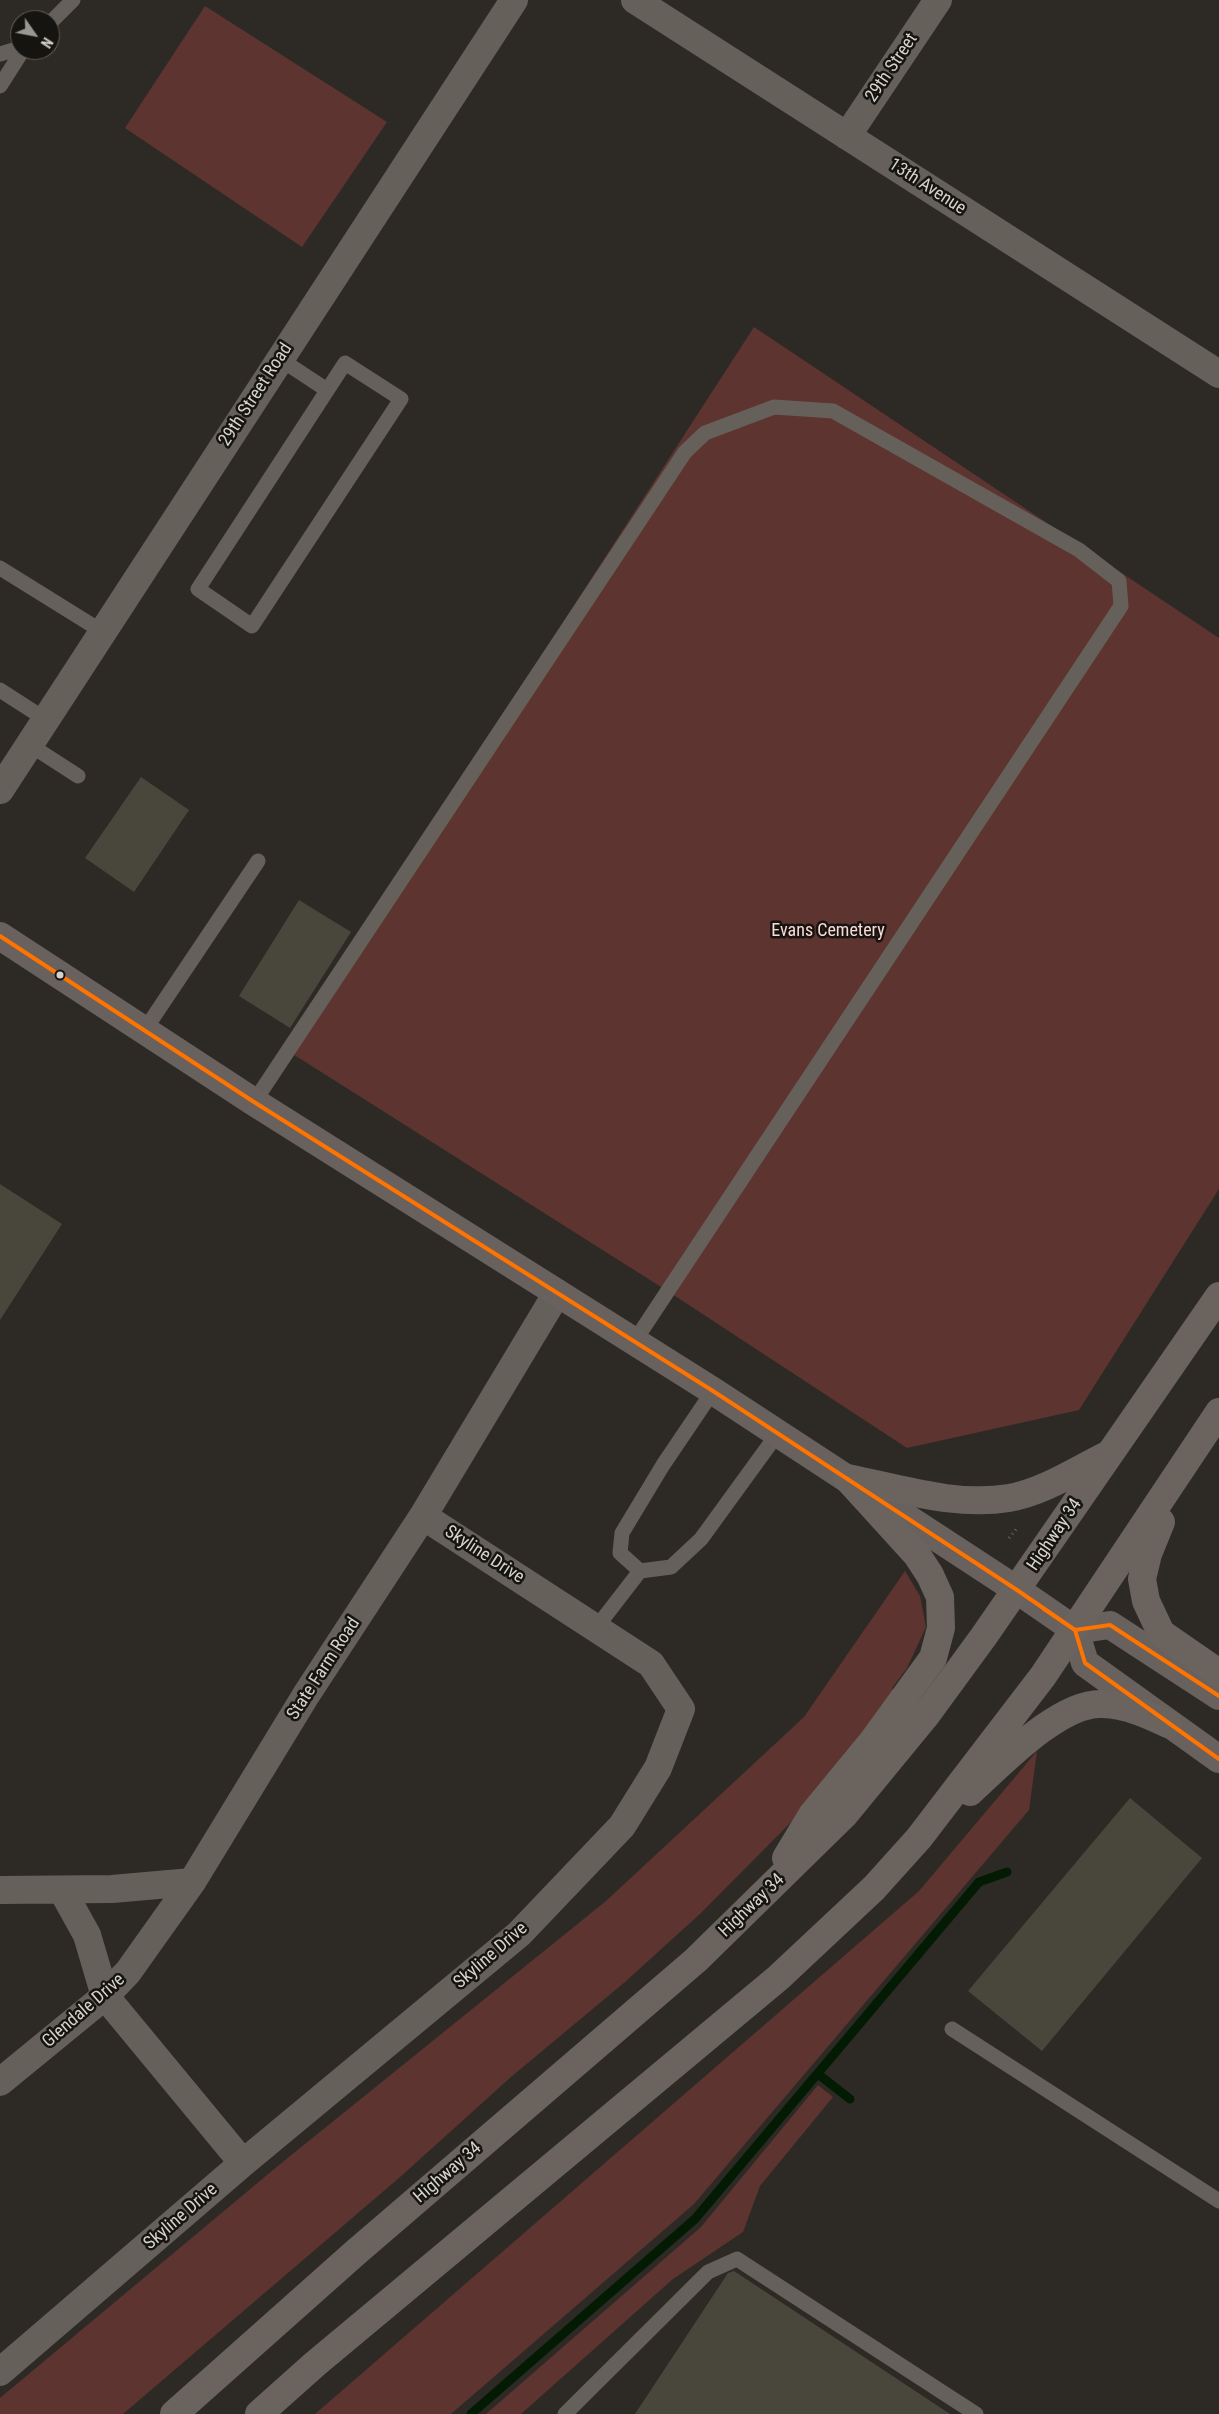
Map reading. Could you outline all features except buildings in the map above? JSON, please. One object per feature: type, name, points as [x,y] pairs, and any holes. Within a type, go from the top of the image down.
[{"type":"highway","name":"Highway 34","points":[[174,2414],[355,2253],[696,1960],[844,1815],[927,1714],[1017,1590],[1219,1296]]},
{"type":"highway","points":[[259,2414],[315,2364],[778,1978],[874,1888],[919,1838],[1075,1630],[1219,1412]]},
{"type":"highway","points":[[847,1478],[959,1500],[1009,1498],[1035,1490],[1111,1453]]},
{"type":"highway","points":[[1185,1465],[1148,1554],[1142,1579],[1146,1601],[1161,1633],[1219,1673]]},
{"type":"highway","points":[[761,1897],[812,1815],[872,1742],[933,1658],[941,1628],[940,1597],[930,1575],[916,1555],[847,1478]]},
{"type":"highway","points":[[919,1838],[1034,1734],[1074,1710],[1102,1703],[1136,1709],[1168,1724]]},
{"type":"main road","points":[[0,936],[254,1102],[713,1391],[1017,1590],[1075,1630],[1085,1663],[1219,1759]]},
{"type":"main road","points":[[1075,1630],[1110,1625],[1219,1696]]},
{"type":"street","name":"29th Street Road","points":[[0,790],[514,0]]},
{"type":"street","name":"13th Avenue","points":[[636,0],[1219,374]]},
{"type":"street","name":"29th Street","points":[[847,136],[938,0]]},
{"type":"street","name":"State Farm Road","points":[[192,1882],[306,1695],[422,1516],[557,1293]]},
{"type":"street","name":"Skyline Drive","points":[[0,2372],[243,2163],[519,1934],[622,1826],[658,1768],[681,1709],[652,1664],[422,1516]]},
{"type":"street","points":[[0,1890],[112,1889],[192,1882]]},
{"type":"street","name":"Glendale Drive","points":[[0,2082],[105,1996],[128,1972],[192,1882]]},
{"type":"street","points":[[62,1890],[88,1935],[105,1996],[243,2163]]},
{"type":"lane","points":[[60,12],[73,0]]},
{"type":"lane","points":[[0,86],[15,60]]},
{"type":"lane","points":[[280,358],[327,390]]},
{"type":"lane","points":[[345,363],[401,399],[252,626],[198,589],[327,390],[345,363]]},
{"type":"lane","points":[[254,1102],[685,452],[705,434],[774,407],[833,410],[1079,550],[1119,581],[1121,606],[634,1342]]},
{"type":"lane","points":[[0,568],[103,632]]},
{"type":"lane","points":[[0,690],[45,720]]},
{"type":"lane","points":[[30,745],[78,776]]},
{"type":"lane","points":[[144,1031],[258,860]]},
{"type":"lane","points":[[640,1571],[620,1553],[622,1533],[663,1465],[713,1391]]},
{"type":"lane","points":[[596,1628],[640,1571],[671,1567],[701,1539],[778,1433]]},
{"type":"lane","points":[[952,2030],[1219,2201]]},
{"type":"lane","points":[[565,2414],[708,2272],[737,2259],[976,2414]]},
{"type":"path","points":[[1009,1538],[1017,1528]]},
{"type":"green space","points":[[205,6],[387,122],[302,247],[125,128]]},
{"type":"green space","name":"Evans Cemetery","points":[[754,327],[1219,638],[1219,1189],[1079,1410],[907,1448],[669,1292],[288,1051],[291,1043]]},
{"type":"green space","points":[[905,1571],[920,1596],[926,1627],[907,1668],[892,1688],[897,1696],[823,1790],[701,1913],[625,1982],[511,2077],[399,2178],[123,2414],[0,2414],[0,2398],[279,2165],[606,1901],[804,1717]]},
{"type":"green space","points":[[1037,1751],[1029,1810],[694,2204],[451,2414],[315,2414],[919,1891]]},
{"type":"green space","points":[[818,2085],[833,2097],[760,2186],[743,2232],[673,2279],[521,2414],[486,2414],[701,2227]]},
{"type":"waterway","points":[[471,2414],[695,2219],[979,1882],[1007,1872]]},
{"type":"waterway","points":[[818,2074],[850,2099]]},
{"type":"transit line","points":[[0,936],[254,1102],[713,1391],[1017,1590],[1075,1630],[1085,1663],[1219,1759]]},
{"type":"transit line","points":[[1044,1609],[1075,1630],[1110,1625],[1219,1696]]}]
